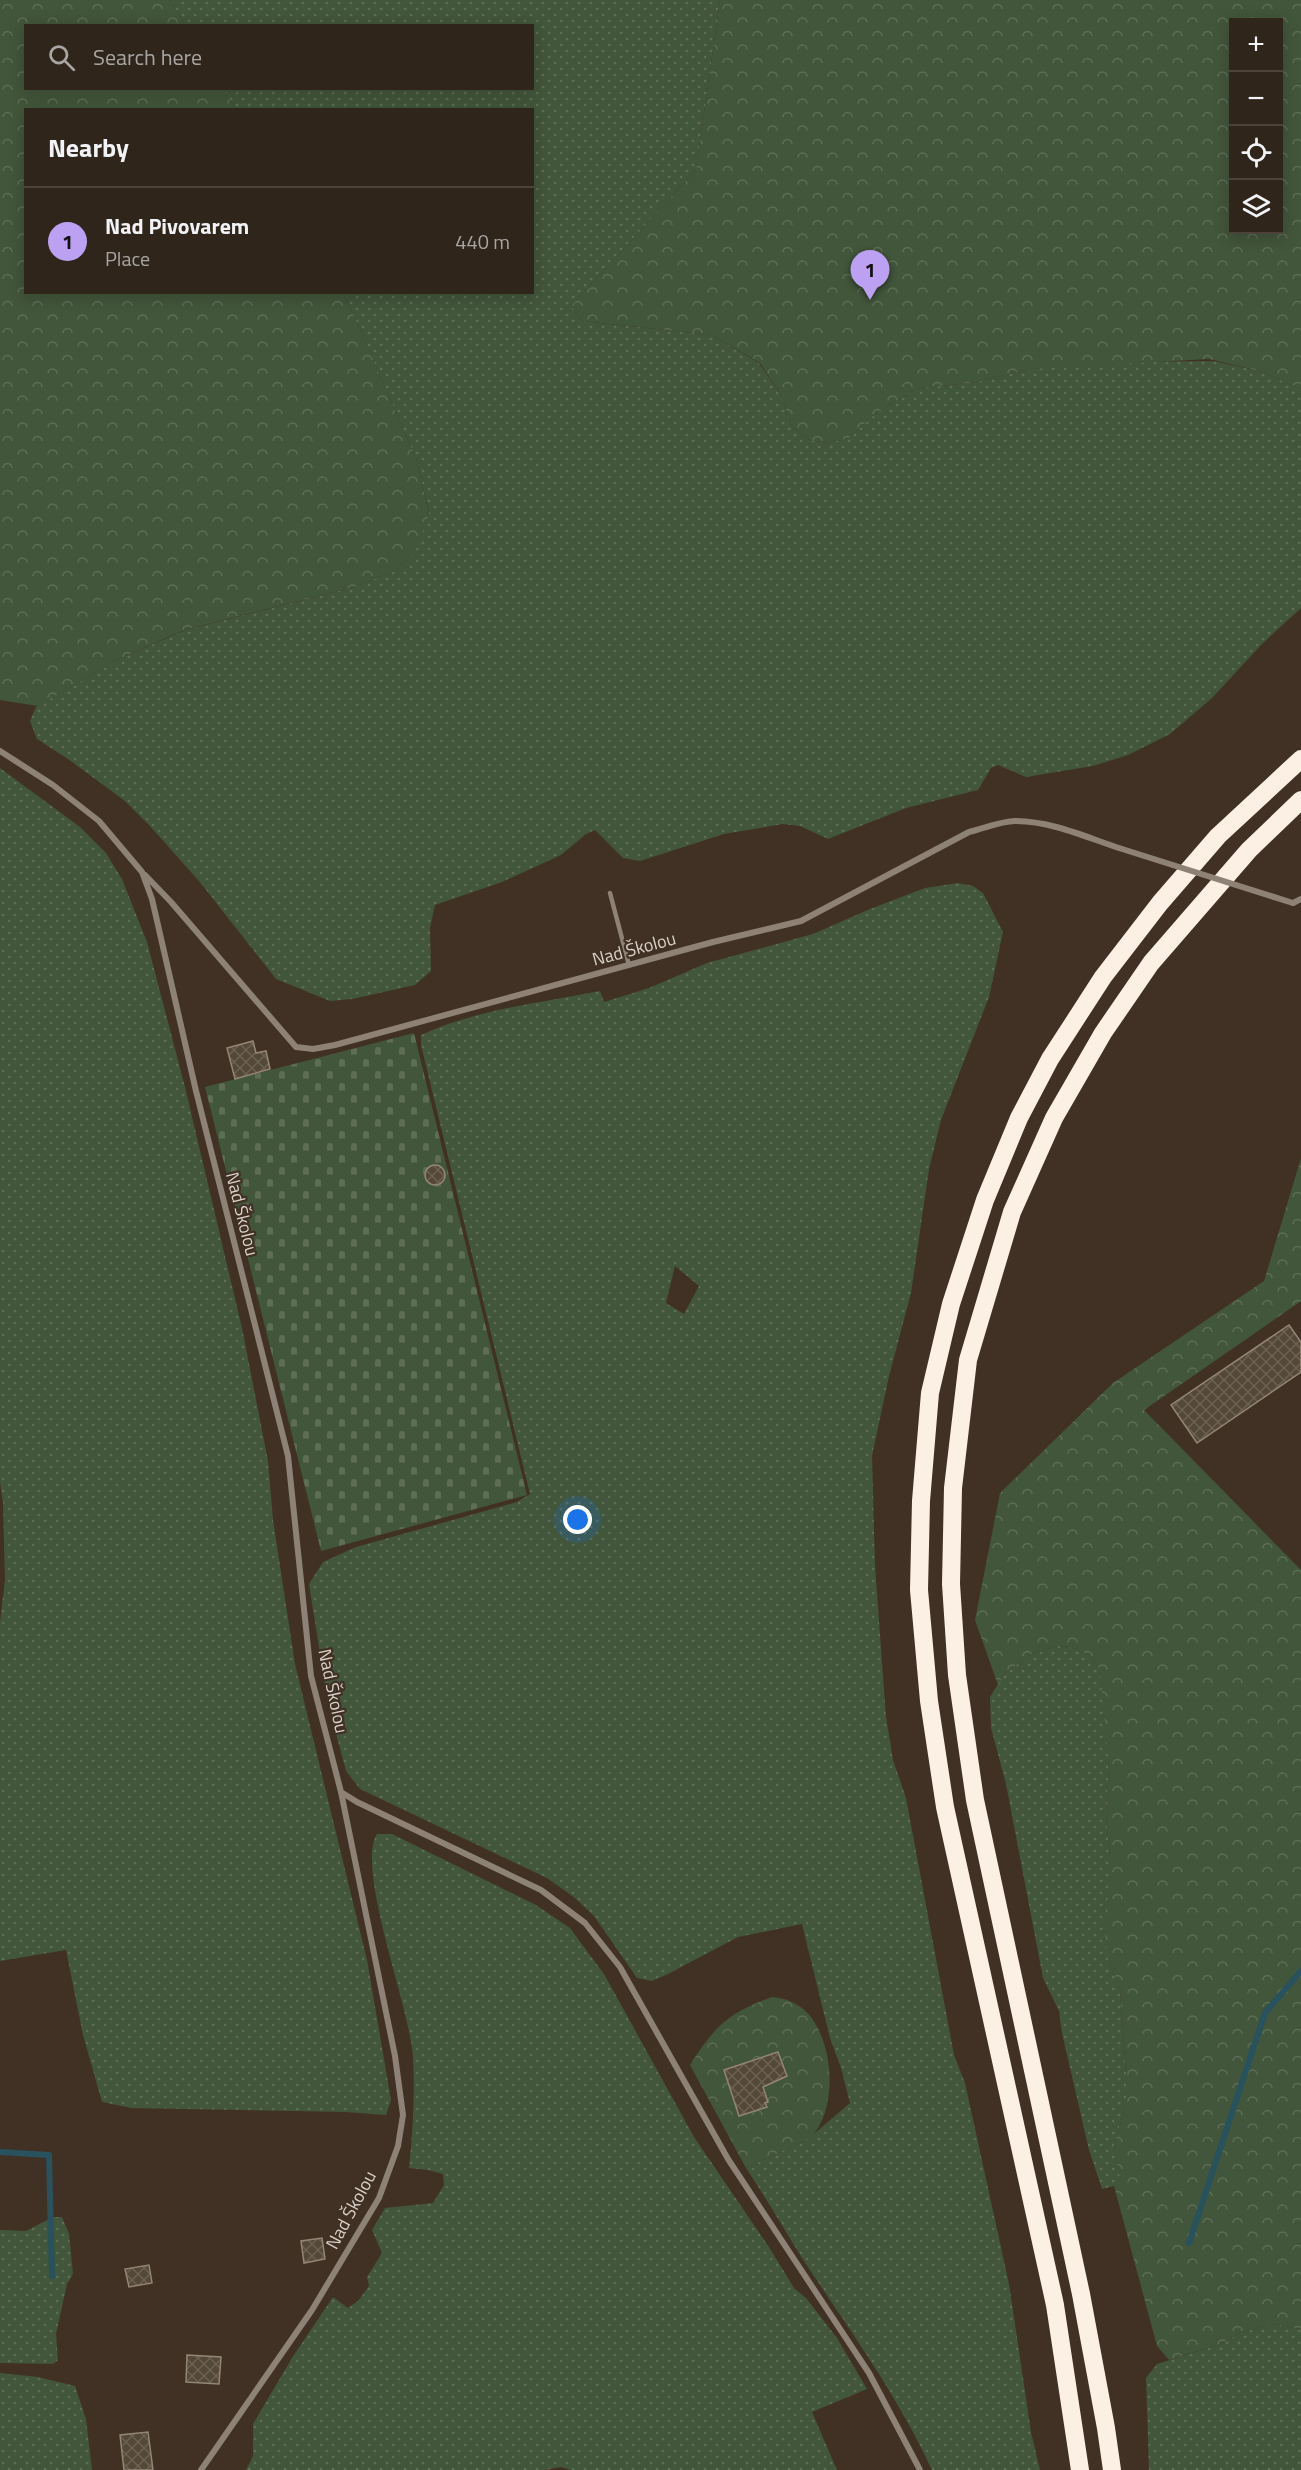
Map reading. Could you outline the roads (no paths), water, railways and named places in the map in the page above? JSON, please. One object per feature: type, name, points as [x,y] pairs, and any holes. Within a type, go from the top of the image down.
[{"type":"highway","points":[[1080,2470],[1055,2305],[945,1807],[929,1701],[919,1590],[921,1501],[930,1393],[951,1304],[985,1200],[1019,1118],[1050,1059],[1103,977],[1160,903],[1218,836],[1301,759]]},
{"type":"highway","points":[[1112,2470],[1081,2294],[975,1800],[957,1675],[951,1584],[953,1488],[968,1360],[1012,1212],[1054,1118],[1103,1033],[1151,963],[1249,849],[1301,801]]},
{"type":"street","name":"Nad Školou","points":[[0,751],[53,785],[99,820],[296,1047],[313,1049],[335,1046],[629,965],[801,921],[969,832],[1013,821],[1053,826],[1293,903],[1301,899]]},
{"type":"street","name":"Nad Školou","points":[[142,872],[152,899],[196,1091],[288,1456],[311,1676],[341,1792],[395,2056],[403,2115],[398,2146],[379,2198],[312,2310],[201,2470]]},
{"type":"street","points":[[341,1792],[357,1802],[541,1890],[585,1923],[620,1967],[728,2159],[869,2373],[920,2470]]},
{"type":"lane","points":[[609,893],[629,965]]},
{"type":"waterway","points":[[1189,2243],[1265,2013],[1301,1971]]},
{"type":"waterway","points":[[0,2152],[49,2155],[52,2276]]},
{"type":"place","name":"Nad Pivovarem","points":[[870,300]]}]
